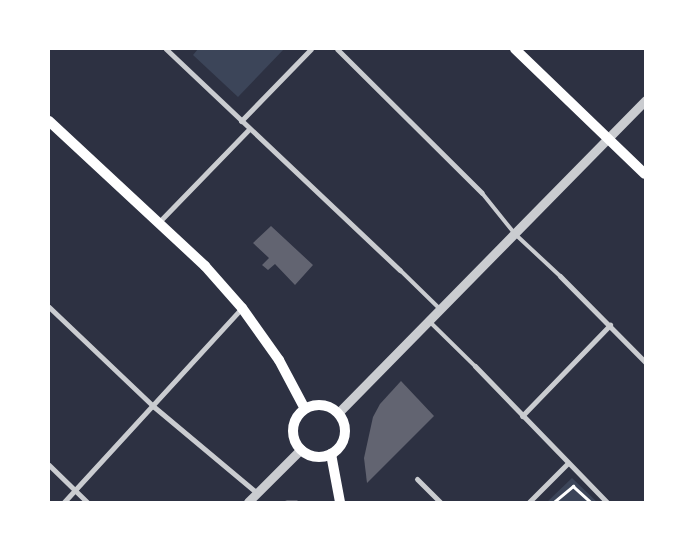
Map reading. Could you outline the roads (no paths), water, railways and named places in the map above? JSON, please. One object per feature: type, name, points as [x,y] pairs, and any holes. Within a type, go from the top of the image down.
[{"type":"main road","points":[[515,49],[645,174]]},
{"type":"main road","points":[[49,120],[205,266],[242,308],[279,360],[306,409]]},
{"type":"main road","points":[[322,405],[338,413],[344,435],[337,449],[331,454],[315,456],[301,450],[294,436],[293,428],[299,414],[306,409],[322,405]]},
{"type":"main road","points":[[331,454],[340,502]]},
{"type":"street","points":[[166,49],[400,270]]},
{"type":"street","points":[[242,121],[312,49]]},
{"type":"street","points":[[337,49],[482,193]]},
{"type":"street","points":[[338,413],[645,101]]},
{"type":"street","points":[[158,222],[249,129]]},
{"type":"street","points":[[560,276],[645,362]]},
{"type":"street","points":[[49,307],[153,406],[257,493]]},
{"type":"street","points":[[64,502],[242,308]]},
{"type":"street","points":[[522,416],[610,325]]},
{"type":"street","points":[[475,366],[567,464],[607,502]]},
{"type":"street","points":[[248,502],[301,450]]},
{"type":"street","points":[[529,502],[567,464]]},
{"type":"street","points":[[49,465],[87,502]]},
{"type":"street","points":[[417,479],[440,502]]},
{"type":"lane","points":[[482,193],[515,234],[560,276]]},
{"type":"lane","points":[[400,270],[440,310]]},
{"type":"lane","points":[[429,321],[475,366]]}]
